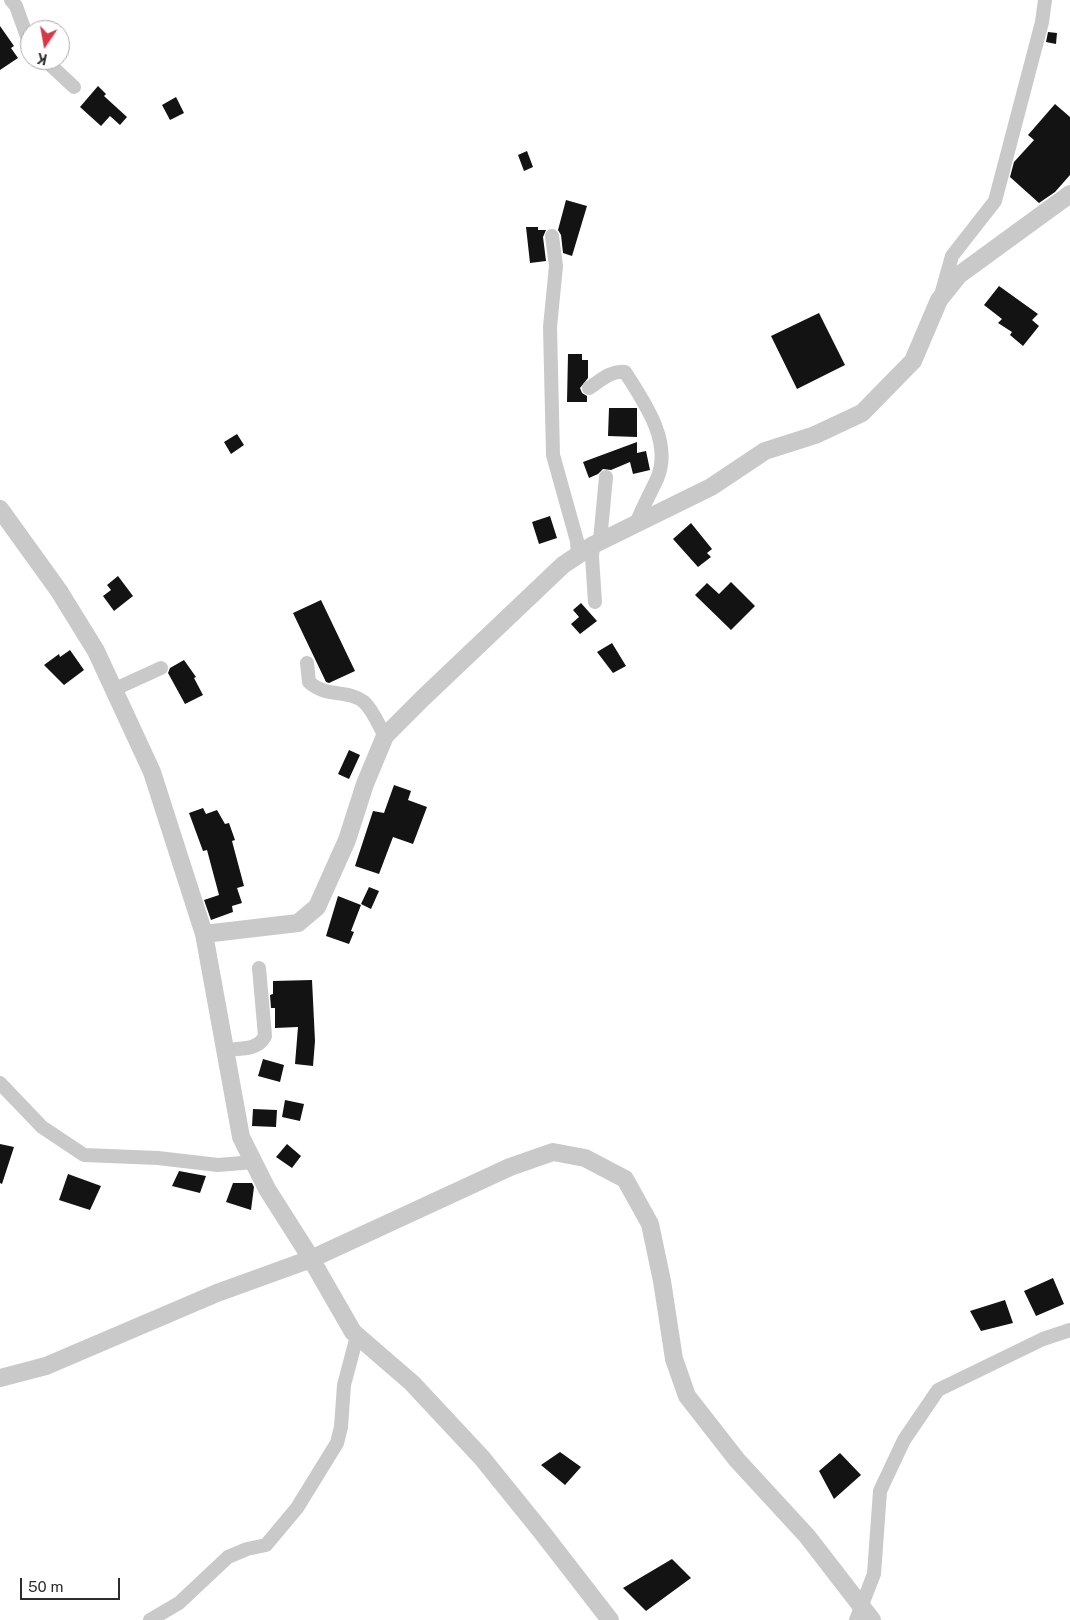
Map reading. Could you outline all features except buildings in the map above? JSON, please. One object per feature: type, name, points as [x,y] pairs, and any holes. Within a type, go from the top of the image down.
[{"type":"street","points":[[11,0],[16,6],[21,20]]},
{"type":"street","points":[[204,934],[298,923],[317,908],[347,840],[365,784],[385,736],[556,572],[597,543],[712,486],[765,452],[816,435],[862,413],[913,361],[939,300],[952,256],[995,201],[1042,22],[1045,0]]},
{"type":"street","points":[[56,70],[74,87]]},
{"type":"street","points":[[939,300],[960,275],[1070,194]]},
{"type":"street","points":[[552,236],[556,266],[550,327],[553,455],[560,489],[577,541],[578,555]]},
{"type":"street","points":[[589,388],[606,376],[618,371],[625,372],[662,442],[658,477],[642,506],[636,524]]},
{"type":"street","points":[[596,602],[592,558],[597,543],[606,477]]},
{"type":"street","points":[[0,509],[59,591],[96,651],[152,772],[204,934],[241,1137],[267,1189],[357,1336],[412,1383],[482,1458],[610,1620]]},
{"type":"street","points":[[307,663],[309,682],[317,689],[352,696],[365,702],[385,736]]},
{"type":"street","points":[[115,689],[161,668]]},
{"type":"street","points":[[224,1050],[256,1047],[262,1043],[264,1036],[259,968]]},
{"type":"street","points":[[0,1084],[42,1127],[84,1155],[158,1158],[218,1165],[254,1162]]},
{"type":"street","points":[[0,1378],[46,1366],[217,1293],[311,1259],[510,1167],[553,1152],[585,1158],[625,1179],[650,1224],[662,1280],[674,1359],[687,1396],[738,1460],[808,1536],[863,1616]]},
{"type":"street","points":[[863,1616],[874,1574],[880,1491],[904,1440],[938,1390],[1043,1339],[1070,1330]]},
{"type":"street","points":[[150,1620],[179,1603],[228,1557],[247,1549],[266,1545],[297,1508],[337,1443],[341,1427],[344,1385],[357,1336]]}]
